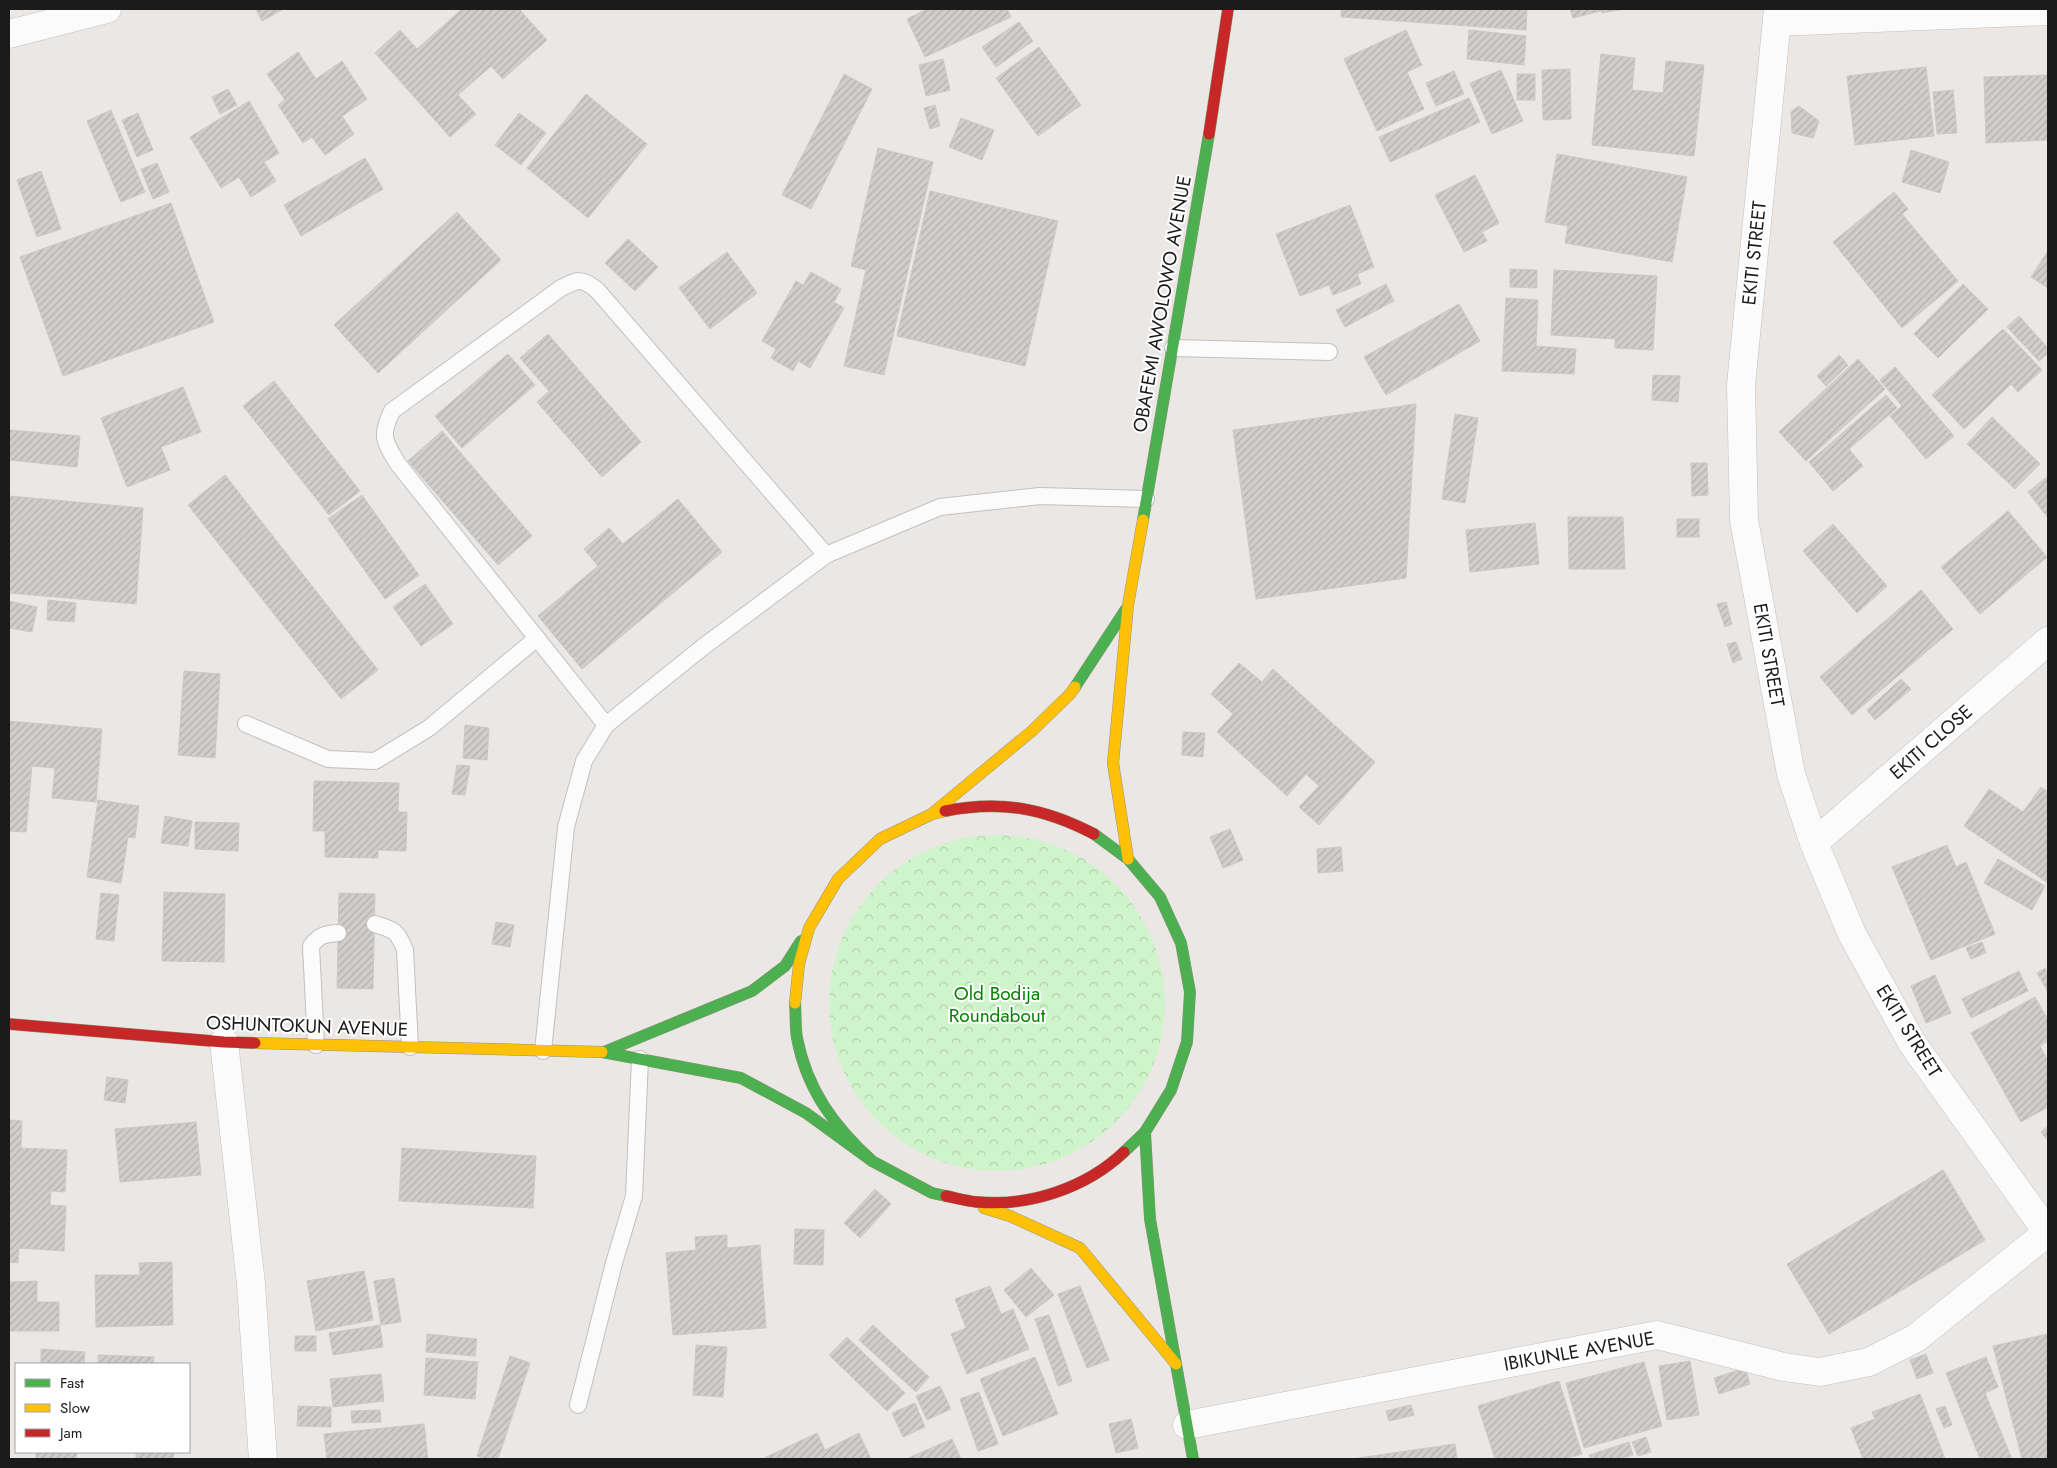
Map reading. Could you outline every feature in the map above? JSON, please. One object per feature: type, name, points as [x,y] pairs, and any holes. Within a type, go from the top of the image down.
[{"type":"main road","name":"OBAFEMI AWOLOWO AVENUE","points":[[1128,859],[1113,763],[1128,605],[1198,199],[1228,9]]},
{"type":"main road","name":"OBAFEMI AWOLOWO AVENUE","points":[[932,814],[1032,731],[1070,694],[1128,605]]},
{"type":"main road","points":[[932,1193],[977,1202],[1024,1201],[1070,1188],[1110,1164],[1145,1132],[1172,1090],[1187,1042],[1190,992],[1181,943],[1160,897],[1128,859],[1100,837],[1069,821],[1036,810],[1001,805],[966,807],[932,814],[880,840],[838,879],[809,928],[799,964],[794,1000],[797,1037],[807,1073],[823,1106],[845,1136],[872,1161],[932,1193],[1010,1216],[1080,1248],[1176,1365]]},
{"type":"main road","name":"OSHUNTOKUN AVENUE","points":[[604,1052],[752,991],[785,966],[809,928]]},
{"type":"main road","name":"OSHUNTOKUN AVENUE","points":[[9,1024],[224,1042],[604,1052],[740,1078],[806,1113],[872,1161]]},
{"type":"main road","points":[[1145,1132],[1150,1220],[1192,1459]]},
{"type":"street","points":[[9,34],[107,9]]},
{"type":"street","points":[[1778,16],[2048,11]]},
{"type":"street","name":"EKITI STREET","points":[[1778,16],[1740,386],[1744,520],[1791,774],[1814,843],[1852,934],[1912,1042],[2048,1233]]},
{"type":"street","name":"EKITI CLOSE","points":[[1814,843],[2048,640]]},
{"type":"street","points":[[224,1042],[251,1284],[263,1459]]},
{"type":"street","name":"IBIKUNLE AVENUE","points":[[1187,1425],[1657,1335],[1784,1367],[1820,1372],[1869,1362],[1916,1338],[2048,1233]]},
{"type":"lane","points":[[606,724],[398,464],[386,444],[384,428],[392,411],[562,288],[575,281],[585,281],[597,290],[826,555]]},
{"type":"lane","points":[[1173,348],[1329,352]]},
{"type":"lane","points":[[542,1051],[566,827],[584,761],[606,724],[703,647],[826,555],[940,507],[1040,496],[1146,499]]},
{"type":"lane","points":[[246,724],[328,759],[375,760],[429,728],[537,638]]},
{"type":"lane","points":[[375,924],[394,930],[405,950],[410,1047]]},
{"type":"lane","points":[[316,1044],[312,946],[317,937],[322,934],[338,933]]},
{"type":"lane","points":[[578,1406],[614,1262],[634,1196],[640,1059]]},
{"type":"green space","name":"Old Bodija Roundabout","points":[[980,835],[1014,835],[1046,842],[1076,854],[1104,873],[1127,896],[1137,909],[1153,939],[1165,986],[1165,1020],[1162,1036],[1153,1067],[1146,1082],[1127,1110],[1104,1133],[1076,1152],[1046,1164],[1014,1171],[980,1171],[948,1164],[918,1152],[890,1133],[867,1110],[848,1082],[836,1052],[829,1020],[829,986],[836,954],[848,924],[867,896],[890,873],[918,854],[948,842]]},
{"type":"building","points":[[256,9],[281,9],[282,10],[262,21]]},
{"type":"building","points":[[462,9],[519,9],[547,40],[503,79],[491,66],[458,95],[476,114],[450,137],[375,53],[400,30],[417,49]]},
{"type":"building","points":[[924,9],[1007,9],[1011,17],[925,57],[907,19]]},
{"type":"building","points":[[1341,9],[1527,9],[1526,30],[1341,17]]},
{"type":"building","points":[[1570,9],[1600,9],[1601,11],[1573,18]]},
{"type":"building","points":[[1601,9],[1625,9],[1602,13]]},
{"type":"building","points":[[1019,22],[1033,41],[996,67],[982,47]]},
{"type":"building","points":[[1406,30],[1422,65],[1407,72],[1424,109],[1377,131],[1344,59]]},
{"type":"building","points":[[1469,30],[1526,36],[1524,65],[1467,59]]},
{"type":"building","points":[[1039,47],[1081,105],[1038,136],[996,78]]},
{"type":"building","points":[[298,52],[316,79],[342,61],[367,99],[342,116],[354,134],[325,155],[312,137],[303,143],[278,105],[285,100],[267,74]]},
{"type":"building","points":[[1601,54],[1635,58],[1632,90],[1663,93],[1666,61],[1704,65],[1694,156],[1592,145]]},
{"type":"building","points":[[943,59],[950,90],[926,96],[919,65]]},
{"type":"building","points":[[1926,67],[1934,136],[1855,145],[1847,76]]},
{"type":"building","points":[[1570,69],[1571,119],[1543,120],[1542,70]]},
{"type":"building","points":[[1501,70],[1523,121],[1492,134],[1470,83]]},
{"type":"building","points":[[1454,71],[1464,94],[1436,106],[1426,83]]},
{"type":"building","points":[[844,74],[872,89],[811,209],[782,195]]},
{"type":"building","points":[[1517,74],[1535,74],[1535,100],[1517,100]]},
{"type":"building","points":[[2048,75],[2048,140],[1986,143],[1984,77]]},
{"type":"building","points":[[228,89],[237,105],[220,114],[212,97]]},
{"type":"building","points":[[1953,90],[1957,133],[1937,134],[1933,92]]},
{"type":"building","points":[[586,94],[647,144],[588,218],[527,168]]},
{"type":"building","points":[[1469,98],[1480,122],[1390,162],[1379,137]]},
{"type":"building","points":[[249,101],[279,153],[264,162],[276,181],[251,197],[239,177],[221,188],[190,137]]},
{"type":"building","points":[[935,105],[940,126],[930,129],[924,108]]},
{"type":"building","points":[[1799,106],[1819,121],[1813,138],[1792,133],[1791,112]]},
{"type":"building","points":[[111,110],[145,192],[121,202],[87,121]]},
{"type":"building","points":[[138,113],[153,150],[137,157],[122,120]]},
{"type":"building","points":[[519,113],[546,133],[521,165],[495,145]]},
{"type":"building","points":[[961,118],[994,130],[982,160],[949,147]]},
{"type":"building","points":[[878,148],[933,162],[884,375],[844,366],[866,270],[851,266]]},
{"type":"building","points":[[1911,150],[1949,162],[1940,193],[1902,182]]},
{"type":"building","points":[[1557,154],[1687,177],[1672,262],[1565,243],[1568,226],[1545,222]]},
{"type":"building","points":[[365,158],[383,189],[301,236],[284,205]]},
{"type":"building","points":[[157,163],[169,192],[153,199],[141,169]]},
{"type":"building","points":[[41,171],[61,229],[37,237],[17,180]]},
{"type":"building","points":[[1475,175],[1499,223],[1482,232],[1487,241],[1464,252],[1435,195]]},
{"type":"building","points":[[930,191],[1058,221],[1025,366],[897,336]]},
{"type":"building","points":[[1894,192],[1908,209],[1902,214],[1958,281],[1902,328],[1833,242]]},
{"type":"building","points":[[171,203],[214,322],[63,376],[20,257]]},
{"type":"building","points":[[1350,205],[1374,267],[1357,274],[1361,284],[1333,295],[1329,285],[1300,296],[1276,234]]},
{"type":"building","points":[[457,212],[501,260],[378,373],[334,325]]},
{"type":"building","points":[[628,239],[658,267],[635,291],[605,263]]},
{"type":"building","points":[[2048,251],[2048,288],[2031,277]]},
{"type":"building","points":[[727,252],[757,293],[710,329],[679,288]]},
{"type":"building","points":[[1510,269],[1537,270],[1537,288],[1510,287]]},
{"type":"building","points":[[1554,270],[1657,276],[1653,350],[1615,348],[1615,339],[1551,335]]},
{"type":"building","points":[[811,272],[841,289],[834,302],[844,308],[810,368],[798,361],[793,371],[771,358],[776,349],[762,341],[796,281],[803,285]]},
{"type":"building","points":[[1386,284],[1394,301],[1345,327],[1336,310]]},
{"type":"building","points":[[1963,284],[1988,309],[1938,358],[1914,334]]},
{"type":"building","points":[[1506,298],[1538,300],[1536,346],[1576,349],[1574,374],[1502,371]]},
{"type":"building","points":[[1459,304],[1480,341],[1386,395],[1364,357]]},
{"type":"building","points":[[2019,316],[2048,348],[2048,353],[2039,361],[2007,327]]},
{"type":"building","points":[[2003,329],[2042,370],[2018,392],[2011,384],[1964,429],[1932,395]]},
{"type":"building","points":[[548,334],[641,442],[602,477],[537,402],[549,391],[520,358]]},
{"type":"building","points":[[508,354],[535,385],[462,448],[435,416]]},
{"type":"building","points":[[1839,355],[1848,365],[1826,386],[1817,376]]},
{"type":"building","points":[[1858,359],[1885,389],[1806,461],[1779,432]]},
{"type":"building","points":[[1895,367],[1954,436],[1926,459],[1890,416],[1902,406],[1880,380]]},
{"type":"building","points":[[1653,375],[1680,376],[1678,402],[1652,400]]},
{"type":"building","points":[[274,381],[360,491],[329,515],[243,406]]},
{"type":"building","points":[[183,387],[201,432],[161,447],[170,470],[127,487],[101,418]]},
{"type":"building","points":[[1886,395],[1897,408],[1849,449],[1863,466],[1833,491],[1809,462]]},
{"type":"building","points":[[1416,404],[1406,578],[1256,599],[1233,430]]},
{"type":"building","points":[[1455,414],[1478,418],[1465,503],[1442,499]]},
{"type":"building","points":[[1992,417],[2040,464],[2015,489],[1967,444]]},
{"type":"building","points":[[9,430],[80,436],[77,467],[9,460]]},
{"type":"building","points":[[442,431],[532,536],[498,565],[408,461]]},
{"type":"building","points":[[1691,463],[1707,463],[1708,495],[1692,496]]},
{"type":"building","points":[[225,475],[378,670],[341,699],[188,505]]},
{"type":"building","points":[[2048,476],[2048,518],[2028,492]]},
{"type":"building","points":[[362,495],[419,575],[385,599],[328,519]]},
{"type":"building","points":[[9,496],[143,508],[136,604],[9,593]]},
{"type":"building","points":[[678,499],[722,552],[582,669],[538,616],[598,566],[584,549],[609,528],[623,544]]},
{"type":"building","points":[[2008,511],[2047,557],[1980,614],[1941,567]]},
{"type":"building","points":[[1568,517],[1623,517],[1625,569],[1569,569]]},
{"type":"building","points":[[1677,519],[1699,519],[1699,537],[1677,537]]},
{"type":"building","points":[[1535,523],[1539,564],[1470,572],[1466,530]]},
{"type":"building","points":[[1833,524],[1887,586],[1857,613],[1803,551]]},
{"type":"building","points":[[425,584],[453,624],[421,646],[393,607]]},
{"type":"building","points":[[1921,590],[1953,629],[1852,715],[1820,677]]},
{"type":"building","points":[[48,600],[76,603],[74,622],[47,620]]},
{"type":"building","points":[[9,601],[37,607],[32,632],[9,628]]},
{"type":"building","points":[[1726,602],[1732,624],[1725,627],[1717,604]]},
{"type":"building","points":[[1736,642],[1742,659],[1733,663],[1727,644]]},
{"type":"building","points":[[1239,663],[1262,682],[1273,669],[1375,762],[1319,825],[1299,807],[1319,786],[1306,774],[1287,796],[1217,732],[1233,714],[1211,694]]},
{"type":"building","points":[[184,671],[220,674],[215,758],[178,755]]},
{"type":"building","points":[[1901,679],[1911,689],[1875,720],[1867,710]]},
{"type":"building","points":[[9,721],[102,729],[96,802],[52,798],[55,768],[32,766],[26,832],[9,831]]},
{"type":"building","points":[[465,725],[489,728],[487,760],[463,758]]},
{"type":"building","points":[[1183,732],[1205,733],[1203,757],[1182,755]]},
{"type":"building","points":[[457,765],[470,766],[465,795],[452,794]]},
{"type":"building","points":[[314,781],[399,783],[398,812],[407,812],[406,851],[378,850],[378,858],[325,857],[325,831],[313,831]]},
{"type":"building","points":[[2041,787],[2048,792],[2048,883],[1964,826],[1989,789],[2023,812]]},
{"type":"building","points":[[98,800],[139,806],[135,838],[128,837],[121,883],[87,877]]},
{"type":"building","points":[[165,816],[192,821],[188,846],[161,843]]},
{"type":"building","points":[[195,822],[239,823],[238,851],[195,849]]},
{"type":"building","points":[[1230,829],[1243,860],[1223,868],[1210,837]]},
{"type":"building","points":[[1947,845],[1956,867],[1966,862],[1995,934],[1931,960],[1892,867]]},
{"type":"building","points":[[1341,847],[1343,871],[1318,873],[1317,849]]},
{"type":"building","points":[[1998,859],[2045,886],[2032,910],[1984,883]]},
{"type":"building","points":[[164,892],[225,894],[224,962],[162,961]]},
{"type":"building","points":[[101,893],[119,895],[114,941],[96,939]]},
{"type":"building","points":[[339,893],[375,894],[373,989],[337,988]]},
{"type":"building","points":[[496,922],[514,925],[510,947],[492,944]]},
{"type":"building","points":[[1982,942],[1986,953],[1971,959],[1966,948]]},
{"type":"building","points":[[2045,968],[2048,974],[2048,992],[2037,973]]},
{"type":"building","points":[[2019,971],[2028,991],[1971,1018],[1962,999]]},
{"type":"building","points":[[1935,975],[1951,1013],[1926,1023],[1911,986]]},
{"type":"building","points":[[2035,997],[2048,1020],[2048,1041],[2040,1046],[2048,1061],[2048,1107],[2021,1122],[1971,1033]]},
{"type":"building","points":[[107,1077],[128,1080],[125,1103],[104,1100]]},
{"type":"building","points":[[9,1120],[22,1121],[21,1148],[67,1150],[65,1192],[51,1191],[50,1205],[66,1206],[64,1251],[19,1248],[18,1263],[9,1262]]},
{"type":"building","points":[[196,1122],[201,1175],[120,1182],[115,1129]]},
{"type":"building","points":[[2048,1126],[2048,1141],[2041,1132]]},
{"type":"building","points":[[402,1148],[536,1156],[533,1208],[399,1201]]},
{"type":"building","points":[[1943,1170],[1985,1240],[1829,1334],[1787,1264]]},
{"type":"building","points":[[875,1189],[891,1204],[860,1238],[844,1223]]},
{"type":"building","points":[[795,1229],[824,1230],[823,1265],[794,1264]]},
{"type":"building","points":[[727,1235],[727,1248],[760,1245],[766,1328],[673,1335],[666,1253],[696,1250],[695,1237]]},
{"type":"building","points":[[172,1262],[173,1325],[96,1327],[95,1275],[140,1275],[139,1263]]},
{"type":"building","points":[[1031,1268],[1054,1295],[1026,1317],[1004,1290]]},
{"type":"building","points":[[364,1271],[373,1320],[316,1331],[307,1281]]},
{"type":"building","points":[[394,1278],[401,1322],[381,1325],[374,1281]]},
{"type":"building","points":[[37,1281],[37,1302],[59,1302],[59,1331],[9,1331],[9,1282]]},
{"type":"building","points":[[990,1286],[1001,1314],[1013,1309],[1029,1349],[967,1374],[951,1334],[966,1328],[955,1299]]},
{"type":"building","points":[[1080,1286],[1109,1360],[1087,1368],[1058,1294]]},
{"type":"building","points":[[1049,1315],[1072,1381],[1058,1386],[1035,1319]]},
{"type":"building","points":[[380,1325],[383,1347],[333,1355],[329,1333]]},
{"type":"building","points":[[873,1325],[929,1377],[916,1392],[859,1340]]},
{"type":"building","points":[[427,1334],[477,1339],[475,1356],[426,1352]]},
{"type":"building","points":[[2048,1334],[2048,1457],[2043,1459],[2022,1459],[1993,1346]]},
{"type":"building","points":[[295,1336],[316,1336],[316,1351],[295,1351]]},
{"type":"building","points":[[847,1337],[905,1393],[887,1411],[829,1355]]},
{"type":"building","points":[[696,1345],[727,1347],[723,1397],[693,1395]]},
{"type":"building","points":[[41,1349],[85,1352],[84,1363],[41,1363]]},
{"type":"building","points":[[1926,1354],[1933,1373],[1917,1379],[1910,1360]]},
{"type":"building","points":[[98,1355],[154,1357],[153,1363],[98,1363]]},
{"type":"building","points":[[510,1356],[530,1363],[498,1459],[486,1459],[477,1456]]},
{"type":"building","points":[[1035,1357],[1058,1414],[1003,1436],[980,1379]]},
{"type":"building","points":[[1986,1357],[1998,1387],[1985,1393],[2012,1459],[1980,1459],[1946,1373]]},
{"type":"building","points":[[426,1358],[478,1362],[475,1399],[424,1395]]},
{"type":"building","points":[[1690,1361],[1699,1415],[1667,1420],[1659,1366]]},
{"type":"building","points":[[1644,1362],[1662,1426],[1584,1448],[1566,1383]]},
{"type":"building","points":[[1745,1368],[1750,1384],[1719,1394],[1714,1378]]},
{"type":"building","points":[[381,1374],[384,1401],[333,1407],[330,1379]]},
{"type":"building","points":[[1559,1381],[1582,1454],[1564,1459],[1495,1459],[1478,1406]]},
{"type":"building","points":[[940,1386],[951,1409],[927,1420],[916,1396]]},
{"type":"building","points":[[979,1392],[998,1444],[978,1451],[960,1399]]},
{"type":"building","points":[[1920,1394],[1945,1459],[1863,1459],[1851,1428],[1875,1419],[1872,1412]]},
{"type":"building","points":[[915,1403],[925,1427],[903,1437],[892,1413]]},
{"type":"building","points":[[1411,1405],[1414,1415],[1389,1421],[1386,1411]]},
{"type":"building","points":[[298,1406],[331,1407],[331,1427],[297,1426]]},
{"type":"building","points":[[1945,1406],[1952,1425],[1944,1428],[1936,1409]]},
{"type":"building","points":[[380,1410],[381,1422],[352,1423],[351,1411]]},
{"type":"building","points":[[1131,1419],[1138,1448],[1116,1453],[1109,1424]]},
{"type":"building","points":[[424,1424],[428,1459],[327,1459],[324,1434]]},
{"type":"building","points":[[817,1433],[825,1450],[859,1433],[871,1459],[762,1459]]},
{"type":"building","points":[[1646,1437],[1651,1452],[1638,1456],[1632,1442]]},
{"type":"building","points":[[952,1439],[961,1459],[906,1459]]},
{"type":"building","points":[[1629,1442],[1633,1455],[1619,1459],[1590,1459],[1589,1455]]},
{"type":"building","points":[[1455,1444],[1457,1459],[1351,1459]]},
{"type":"building","points":[[36,1453],[77,1453],[76,1459],[36,1459]]},
{"type":"building","points":[[136,1453],[174,1453],[173,1459],[136,1459]]},
{"type":"traffic: fast","points":[[1143,520],[1209,134]]},
{"type":"traffic: fast","points":[[1075,687],[1126,609]]},
{"type":"traffic: fast","points":[[1094,834],[1128,859],[1160,897],[1181,943],[1190,992],[1187,1042],[1171,1090],[1145,1132],[1124,1152]]},
{"type":"traffic: fast","points":[[604,1052],[752,991],[785,966],[801,941]]},
{"type":"traffic: fast","points":[[795,1003],[797,1038],[815,1091],[834,1120],[872,1161]]},
{"type":"traffic: fast","points":[[602,1052],[741,1078],[806,1113],[872,1161],[932,1193],[946,1196]]},
{"type":"traffic: fast","points":[[1145,1132],[1150,1219],[1193,1459]]},
{"type":"traffic: slow","points":[[1128,859],[1113,763],[1128,605],[1143,520]]},
{"type":"traffic: slow","points":[[934,812],[1032,731],[1075,687]]},
{"type":"traffic: slow","points":[[795,1003],[799,964],[809,928],[838,879],[880,839],[932,814],[945,811]]},
{"type":"traffic: slow","points":[[255,1043],[602,1052]]},
{"type":"traffic: slow","points":[[984,1208],[1010,1216],[1080,1248],[1176,1364]]},
{"type":"traffic: jam","points":[[1209,134],[1228,9]]},
{"type":"traffic: jam","points":[[945,811],[985,806],[1022,809],[1058,818],[1094,834]]},
{"type":"traffic: jam","points":[[9,1024],[255,1043]]},
{"type":"traffic: jam","points":[[946,1196],[973,1202],[997,1203],[1036,1198],[1074,1185],[1092,1176],[1124,1152]]}]
